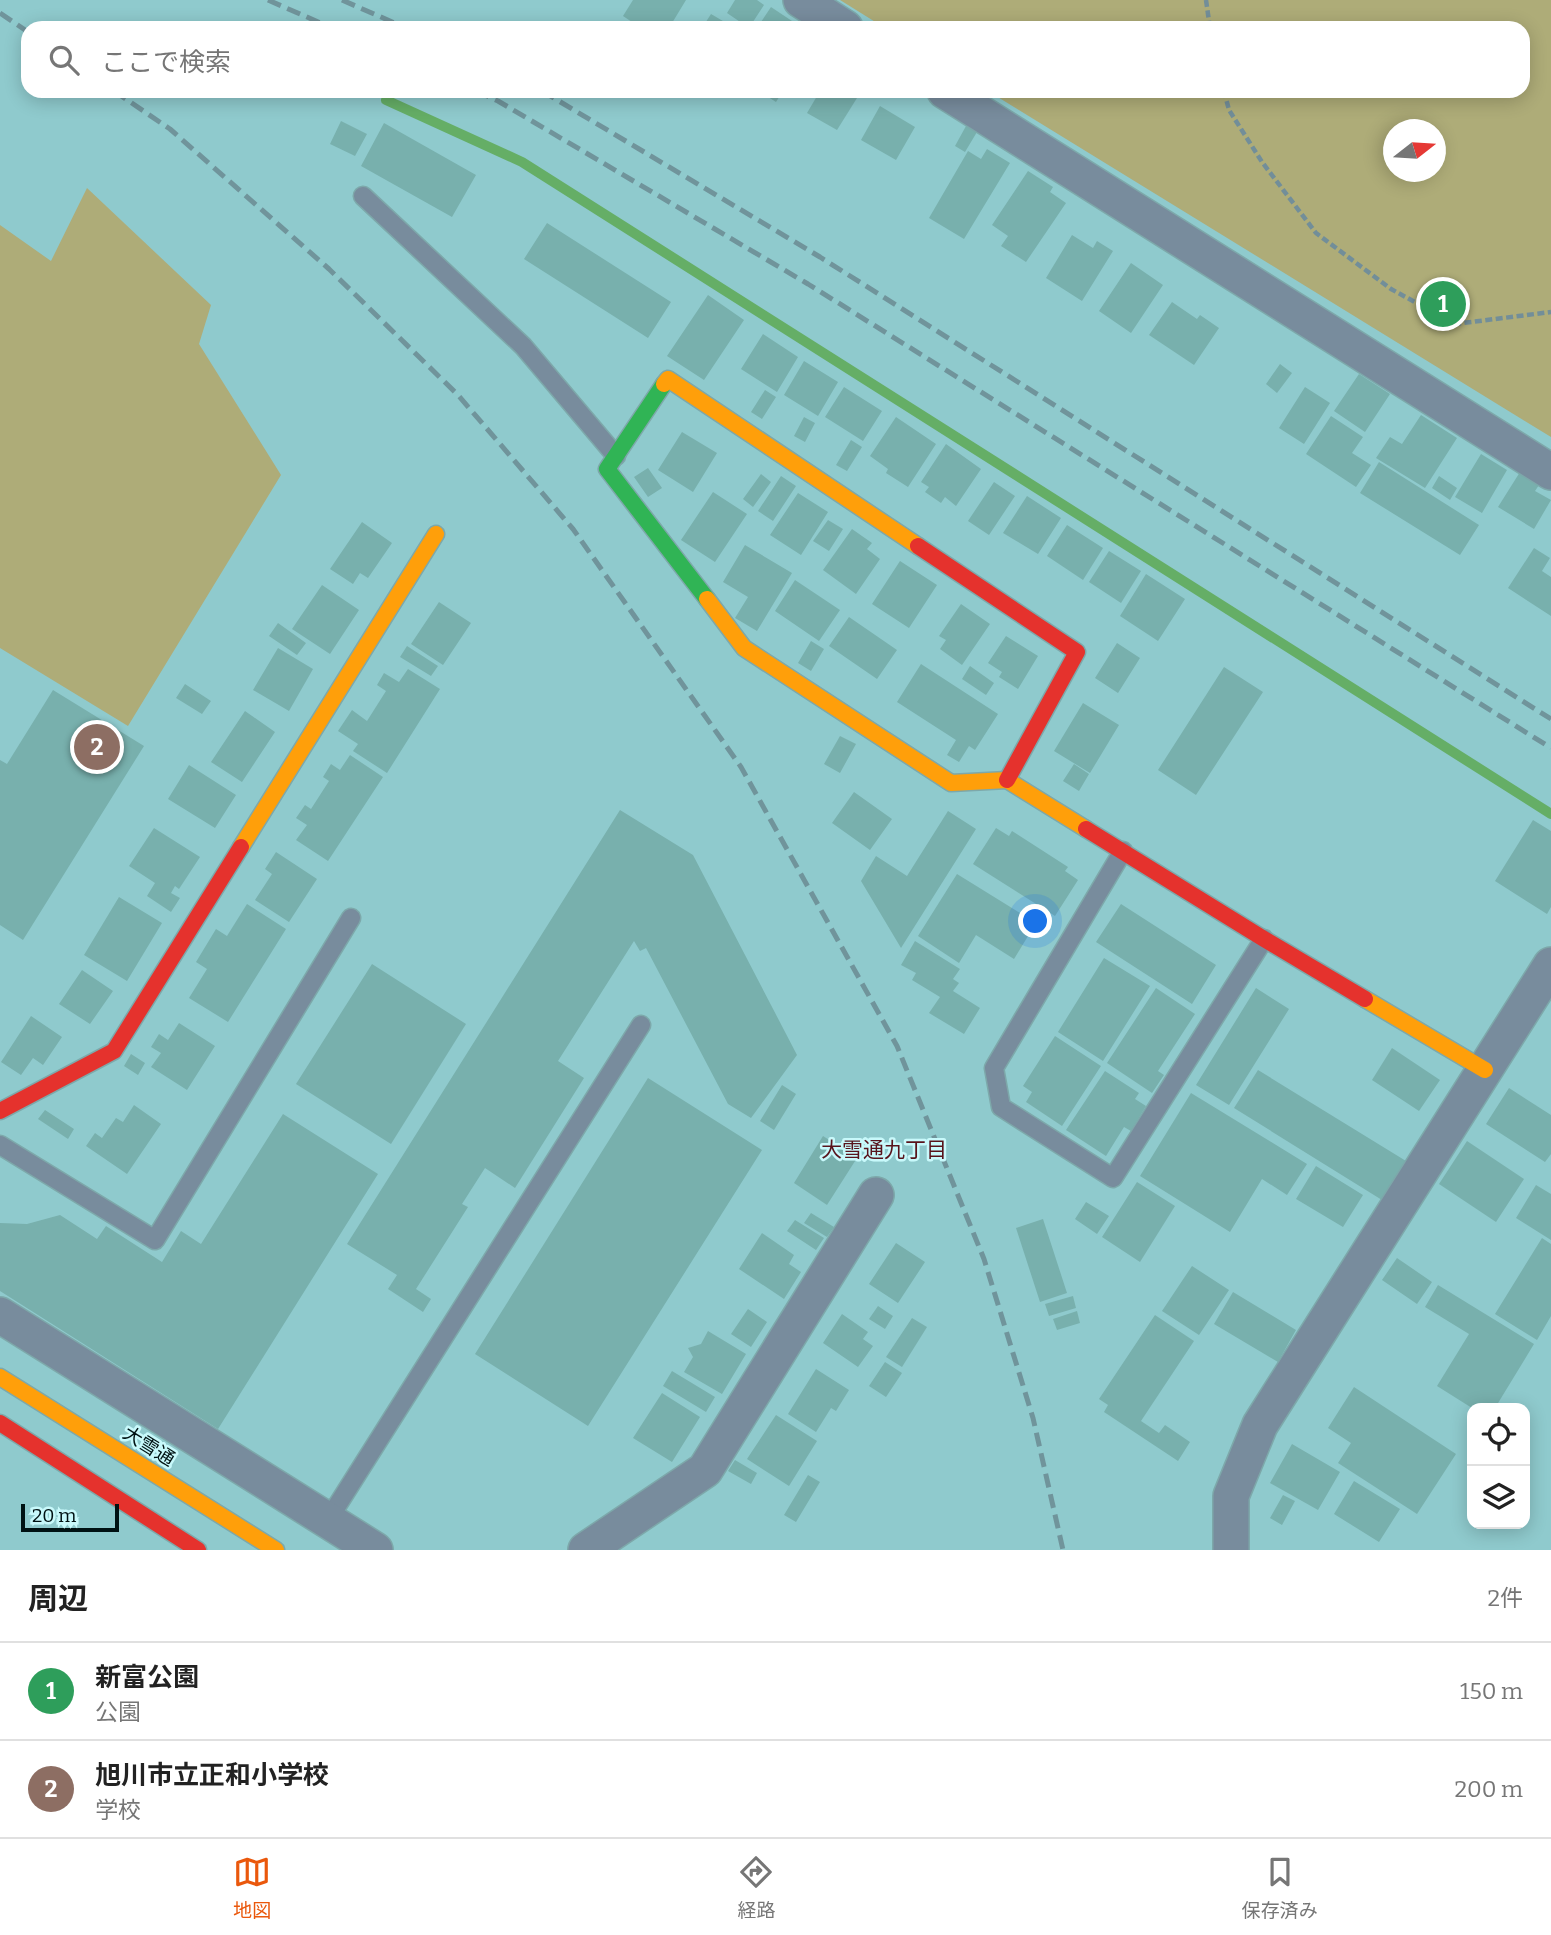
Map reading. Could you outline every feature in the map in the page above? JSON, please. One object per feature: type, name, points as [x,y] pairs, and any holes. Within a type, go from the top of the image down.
[{"type":"main road","points":[[1007,780],[1077,652],[668,379],[607,469],[744,648],[951,783],[1007,780],[1264,939],[1485,1070]]},
{"type":"main road","points":[[0,1111],[114,1051],[436,534]]},
{"type":"main road","name":"大雪通","points":[[0,1377],[276,1550]]},
{"type":"main road","points":[[0,1423],[198,1550]]},
{"type":"street","points":[[801,0],[834,21]]},
{"type":"street","points":[[956,98],[1551,472]]},
{"type":"street","points":[[1231,1550],[1231,1496],[1260,1425],[1551,965]]},
{"type":"street","points":[[586,1550],[705,1469],[876,1195]]},
{"type":"street","points":[[0,1315],[376,1550]]},
{"type":"lane","points":[[363,196],[523,346],[615,456]]},
{"type":"lane","points":[[1123,851],[994,1068],[1001,1107],[1113,1178],[1264,939]]},
{"type":"lane","points":[[0,1145],[155,1240],[351,918]]},
{"type":"lane","points":[[328,1520],[641,1025]]},
{"type":"path","points":[[1206,0],[1209,21]]},
{"type":"path","points":[[1226,98],[1229,110],[1262,162],[1316,233],[1391,289],[1455,324],[1551,312]]},
{"type":"shaded area","points":[[840,0],[1551,0],[1551,437],[999,98],[1530,98],[1530,21],[874,21]]},
{"type":"shaded area","points":[[87,188],[211,305],[199,344],[281,475],[128,726],[0,648],[0,225],[51,261]]},
{"type":"building","points":[[633,0],[686,0],[673,21],[630,21],[623,16]]},
{"type":"building","points":[[735,0],[757,0],[764,5],[754,21],[739,21],[727,13]]},
{"type":"building","points":[[771,7],[792,21],[762,21]]},
{"type":"building","points":[[711,14],[723,21],[706,21]]},
{"type":"building","points":[[816,98],[857,98],[837,130],[807,113]]},
{"type":"building","points":[[880,106],[915,127],[896,160],[861,140]]},
{"type":"building","points":[[341,121],[367,134],[355,156],[330,144]]},
{"type":"building","points":[[384,123],[476,175],[452,217],[361,166]]},
{"type":"building","points":[[966,126],[977,132],[965,152],[955,146]]},
{"type":"building","points":[[987,149],[1010,163],[964,239],[929,218],[968,151],[981,159]]},
{"type":"building","points":[[1028,171],[1053,187],[1050,192],[1066,203],[1026,262],[1001,246],[1008,236],[992,225]]},
{"type":"building","points":[[547,223],[671,302],[648,338],[524,259]]},
{"type":"building","points":[[1072,235],[1093,248],[1097,241],[1113,251],[1082,301],[1046,278]]},
{"type":"building","points":[[1131,263],[1163,285],[1131,333],[1099,311]]},
{"type":"building","points":[[708,295],[744,320],[704,380],[667,356]]},
{"type":"building","points":[[1172,302],[1197,319],[1200,315],[1219,328],[1194,365],[1149,335]]},
{"type":"building","points":[[763,334],[798,357],[777,392],[741,369]]},
{"type":"building","points":[[804,361],[838,382],[818,416],[784,395]]},
{"type":"building","points":[[1280,364],[1292,373],[1277,393],[1266,384]]},
{"type":"building","points":[[1359,374],[1390,394],[1365,432],[1334,411]]},
{"type":"building","points":[[844,387],[882,411],[863,441],[825,417]]},
{"type":"building","points":[[1305,387],[1330,403],[1304,444],[1279,428]]},
{"type":"building","points":[[765,390],[776,397],[762,419],[751,412]]},
{"type":"building","points":[[1421,415],[1457,438],[1425,488],[1376,458],[1390,437],[1402,444]]},
{"type":"building","points":[[1331,416],[1363,437],[1352,453],[1371,465],[1356,487],[1306,454]]},
{"type":"building","points":[[804,417],[815,423],[805,442],[794,436]]},
{"type":"building","points":[[896,417],[936,444],[908,487],[886,473],[888,469],[870,456]]},
{"type":"building","points":[[682,432],[717,453],[693,492],[658,470]]},
{"type":"building","points":[[851,440],[862,447],[847,471],[836,465]]},
{"type":"building","points":[[946,444],[981,469],[956,506],[945,497],[941,503],[925,492],[929,487],[921,482]]},
{"type":"building","points":[[1481,454],[1507,470],[1482,513],[1455,497]]},
{"type":"building","points":[[1379,462],[1479,525],[1460,555],[1360,493]]},
{"type":"building","points":[[648,468],[662,488],[648,497],[634,477]]},
{"type":"building","points":[[1520,472],[1539,485],[1535,491],[1551,500],[1534,529],[1498,507]]},
{"type":"building","points":[[761,474],[771,482],[753,507],[743,499]]},
{"type":"building","points":[[781,476],[796,486],[773,521],[758,511]]},
{"type":"building","points":[[1439,476],[1457,488],[1450,500],[1432,488]]},
{"type":"building","points":[[994,482],[1015,496],[989,535],[968,521]]},
{"type":"building","points":[[713,492],[747,514],[715,562],[681,540]]},
{"type":"building","points":[[798,493],[828,512],[801,555],[770,535]]},
{"type":"building","points":[[1027,496],[1061,518],[1038,554],[1003,533]]},
{"type":"building","points":[[828,520],[843,529],[829,551],[813,541]]},
{"type":"building","points":[[362,522],[392,543],[368,578],[360,573],[353,584],[330,569]]},
{"type":"building","points":[[1067,525],[1103,548],[1083,580],[1047,556]]},
{"type":"building","points":[[852,529],[872,543],[867,549],[880,559],[856,594],[823,570]]},
{"type":"building","points":[[745,545],[792,573],[757,631],[735,618],[748,597],[723,582]]},
{"type":"building","points":[[1534,548],[1550,558],[1542,571],[1551,577],[1551,616],[1508,588]]},
{"type":"building","points":[[1109,551],[1141,571],[1121,603],[1089,582]]},
{"type":"building","points":[[900,561],[937,585],[909,628],[872,604]]},
{"type":"building","points":[[1146,574],[1185,599],[1158,641],[1120,616]]},
{"type":"building","points":[[795,580],[840,610],[819,641],[775,611]]},
{"type":"building","points":[[322,585],[359,610],[330,654],[292,629]]},
{"type":"building","points":[[439,602],[471,623],[443,665],[411,644]]},
{"type":"building","points":[[961,604],[990,624],[962,665],[940,649],[946,640],[939,636]]},
{"type":"building","points":[[849,617],[897,650],[877,679],[829,646]]},
{"type":"building","points":[[278,623],[306,643],[297,655],[269,636]]},
{"type":"building","points":[[1006,636],[1038,656],[1018,689],[999,677],[1002,672],[988,663]]},
{"type":"building","points":[[811,641],[824,649],[811,671],[798,663]]},
{"type":"building","points":[[1117,643],[1140,658],[1118,693],[1095,678]]},
{"type":"building","points":[[407,646],[438,666],[431,676],[400,657]]},
{"type":"building","points":[[278,648],[313,669],[289,711],[253,690]]},
{"type":"building","points":[[921,664],[998,714],[975,750],[969,746],[959,762],[947,755],[956,740],[897,702]]},
{"type":"building","points":[[970,666],[994,683],[986,695],[962,679]]},
{"type":"building","points":[[1224,667],[1263,692],[1196,795],[1158,770]]},
{"type":"building","points":[[408,669],[440,689],[387,773],[353,751],[358,744],[338,731],[352,710],[367,721],[386,691],[377,685],[384,673],[399,682]]},
{"type":"building","points":[[185,684],[211,701],[202,714],[176,698]]},
{"type":"building","points":[[53,690],[144,746],[23,940],[0,925],[0,760],[7,764]]},
{"type":"building","points":[[1083,703],[1119,725],[1090,773],[1054,751]]},
{"type":"building","points":[[245,711],[275,732],[242,782],[211,762]]},
{"type":"building","points":[[840,736],[856,744],[840,773],[824,764]]},
{"type":"building","points":[[350,755],[383,777],[328,861],[296,840],[307,825],[296,818],[305,805],[311,809],[329,781],[323,777],[331,764],[340,770]]},
{"type":"building","points":[[1074,764],[1089,774],[1079,791],[1063,781]]},
{"type":"building","points":[[189,765],[236,795],[215,828],[168,799]]},
{"type":"building","points":[[854,792],[892,819],[870,850],[832,823]]},
{"type":"building","points":[[620,810],[693,855],[797,1055],[751,1118],[728,1104],[646,948],[640,951],[634,941],[558,1061],[584,1078],[515,1188],[485,1168],[462,1204],[468,1207],[416,1289],[431,1299],[423,1312],[388,1289],[397,1275],[347,1244]]},
{"type":"building","points":[[948,811],[976,829],[901,948],[861,881],[876,856],[907,876]]},
{"type":"building","points":[[1533,820],[1551,831],[1551,907],[1547,914],[1495,881]]},
{"type":"building","points":[[154,828],[200,857],[179,889],[175,886],[171,893],[180,898],[171,912],[147,896],[155,883],[129,866]]},
{"type":"building","points":[[996,828],[1009,836],[1012,831],[1068,867],[1065,871],[1078,880],[1055,916],[973,864]]},
{"type":"building","points":[[276,852],[317,879],[289,922],[255,900],[272,874],[265,869]]},
{"type":"building","points":[[957,874],[1036,923],[1014,959],[976,935],[959,963],[918,936]]},
{"type":"building","points":[[119,897],[162,923],[127,981],[84,955]]},
{"type":"building","points":[[247,904],[286,929],[228,1022],[189,998],[207,969],[196,962],[216,929],[227,936]]},
{"type":"building","points":[[1121,904],[1216,965],[1192,1004],[1096,942]]},
{"type":"building","points":[[915,941],[960,969],[953,979],[959,983],[953,991],[980,1008],[964,1034],[929,1013],[940,997],[912,980],[916,973],[901,965]]},
{"type":"building","points":[[1104,958],[1150,986],[1103,1061],[1058,1032]]},
{"type":"building","points":[[372,964],[466,1024],[391,1144],[296,1084]]},
{"type":"building","points":[[82,970],[113,991],[90,1024],[59,1004]]},
{"type":"building","points":[[1156,988],[1195,1014],[1158,1071],[1164,1075],[1152,1093],[1107,1063]]},
{"type":"building","points":[[1256,988],[1289,1009],[1229,1105],[1196,1085]]},
{"type":"building","points":[[31,1016],[62,1037],[43,1065],[33,1058],[21,1075],[1,1062]]},
{"type":"building","points":[[179,1023],[215,1046],[187,1090],[151,1067],[161,1053],[151,1047],[159,1034],[168,1040]]},
{"type":"building","points":[[1055,1036],[1101,1066],[1062,1126],[1026,1102],[1032,1092],[1023,1086]]},
{"type":"building","points":[[1392,1048],[1440,1080],[1419,1111],[1372,1080]]},
{"type":"building","points":[[131,1054],[145,1063],[138,1075],[124,1066]]},
{"type":"building","points":[[1258,1070],[1406,1161],[1382,1200],[1234,1108]]},
{"type":"building","points":[[1105,1071],[1139,1093],[1135,1099],[1146,1106],[1131,1131],[1124,1127],[1106,1156],[1066,1130]]},
{"type":"building","points":[[648,1078],[762,1150],[588,1426],[475,1354]]},
{"type":"building","points":[[782,1085],[796,1094],[774,1130],[760,1121]]},
{"type":"building","points":[[1509,1088],[1551,1115],[1551,1154],[1545,1162],[1486,1124]]},
{"type":"building","points":[[1191,1093],[1307,1164],[1287,1195],[1262,1179],[1230,1232],[1140,1176]]},
{"type":"building","points":[[134,1105],[161,1124],[127,1174],[86,1146],[95,1133],[102,1138],[116,1118],[123,1122]]},
{"type":"building","points":[[45,1110],[74,1129],[68,1139],[38,1119]]},
{"type":"building","points":[[283,1114],[378,1174],[218,1429],[0,1291],[0,1223],[27,1224],[60,1215],[97,1239],[106,1226],[162,1262],[181,1231],[201,1244]]},
{"type":"building","points":[[823,1136],[857,1158],[827,1205],[794,1183]]},
{"type":"building","points":[[1467,1141],[1524,1179],[1496,1222],[1439,1184]]},
{"type":"building","points":[[1316,1166],[1363,1195],[1343,1227],[1296,1199]]},
{"type":"building","points":[[1137,1182],[1175,1206],[1140,1262],[1102,1237]]},
{"type":"building","points":[[1536,1185],[1551,1194],[1551,1240],[1516,1218]]},
{"type":"building","points":[[1086,1202],[1109,1216],[1097,1234],[1075,1219]]},
{"type":"building","points":[[811,1213],[834,1227],[827,1237],[804,1223]]},
{"type":"building","points":[[1043,1219],[1067,1293],[1040,1302],[1016,1228]]},
{"type":"building","points":[[795,1220],[824,1238],[816,1250],[787,1231]]},
{"type":"building","points":[[762,1233],[794,1255],[789,1264],[801,1272],[784,1299],[739,1269]]},
{"type":"building","points":[[1542,1238],[1551,1244],[1551,1316],[1537,1340],[1495,1314]]},
{"type":"building","points":[[896,1243],[925,1262],[898,1303],[869,1284]]},
{"type":"building","points":[[1397,1258],[1432,1282],[1417,1304],[1382,1280]]},
{"type":"building","points":[[1192,1266],[1229,1290],[1199,1335],[1162,1311]]},
{"type":"building","points":[[1438,1285],[1534,1344],[1498,1403],[1467,1405],[1437,1386],[1469,1334],[1425,1307]]},
{"type":"building","points":[[1233,1292],[1296,1330],[1278,1362],[1214,1324]]},
{"type":"building","points":[[1073,1296],[1076,1308],[1049,1316],[1045,1304]]},
{"type":"building","points":[[878,1306],[893,1316],[885,1329],[869,1319]]},
{"type":"building","points":[[748,1309],[767,1322],[751,1347],[731,1334]]},
{"type":"building","points":[[1077,1311],[1080,1323],[1057,1330],[1053,1319]]},
{"type":"building","points":[[842,1314],[868,1332],[863,1339],[873,1346],[858,1367],[823,1343]]},
{"type":"building","points":[[1155,1315],[1194,1341],[1141,1421],[1159,1433],[1165,1425],[1190,1442],[1178,1461],[1104,1412],[1108,1405],[1099,1399]]},
{"type":"building","points":[[912,1318],[927,1327],[902,1367],[886,1357]]},
{"type":"building","points":[[708,1331],[746,1354],[722,1394],[684,1372],[693,1357],[688,1348],[701,1344]]},
{"type":"building","points":[[885,1362],[902,1373],[886,1397],[869,1386]]},
{"type":"building","points":[[816,1369],[849,1390],[836,1411],[831,1408],[816,1432],[788,1414]]},
{"type":"building","points":[[672,1371],[715,1397],[706,1412],[663,1386]]},
{"type":"building","points":[[1354,1387],[1456,1454],[1417,1514],[1338,1463],[1351,1443],[1328,1428]]},
{"type":"building","points":[[662,1393],[700,1417],[672,1462],[633,1438]]},
{"type":"building","points":[[776,1415],[817,1441],[789,1486],[747,1459]]},
{"type":"building","points":[[1292,1444],[1340,1472],[1318,1510],[1270,1483]]},
{"type":"building","points":[[735,1460],[757,1473],[751,1484],[728,1471]]},
{"type":"building","points":[[808,1475],[820,1482],[796,1522],[784,1515]]},
{"type":"building","points":[[1354,1481],[1400,1509],[1379,1542],[1334,1514]]},
{"type":"building","points":[[1283,1495],[1295,1501],[1282,1525],[1270,1518]]},
{"type":"waterway","points":[[387,98],[522,162],[1551,814]]},
{"type":"railway","points":[[268,0],[316,21]]},
{"type":"railway","points":[[342,0],[390,21]]},
{"type":"railway","points":[[0,13],[21,27]]},
{"type":"railway","points":[[124,98],[170,129],[329,269],[458,395],[573,529],[741,767],[897,1046],[984,1259],[1033,1418],[1063,1550]]},
{"type":"railway","points":[[491,98],[808,284],[1551,748]]},
{"type":"railway","points":[[554,98],[820,257],[1551,719]]},
{"type":"traffic: fast","points":[[664,384],[607,469],[707,599]]},
{"type":"traffic: slow","points":[[664,384],[668,379],[918,546]]},
{"type":"traffic: slow","points":[[241,847],[436,534]]},
{"type":"traffic: slow","points":[[707,599],[744,648],[951,783],[1007,780],[1086,829]]},
{"type":"traffic: slow","points":[[1365,999],[1485,1070]]},
{"type":"traffic: slow","points":[[0,1377],[276,1550]]},
{"type":"traffic: jam","points":[[918,546],[1077,652],[1007,780]]},
{"type":"traffic: jam","points":[[1086,829],[1365,999]]},
{"type":"traffic: jam","points":[[0,1111],[114,1051],[241,847]]},
{"type":"traffic: jam","points":[[0,1423],[198,1550]]},
{"type":"place","name":"新富公園","points":[[1443,304]]},
{"type":"place","name":"旭川市立正和小学校","points":[[97,747]]},
{"type":"district","name":"大雪通九丁目","points":[[884,1150]]}]
